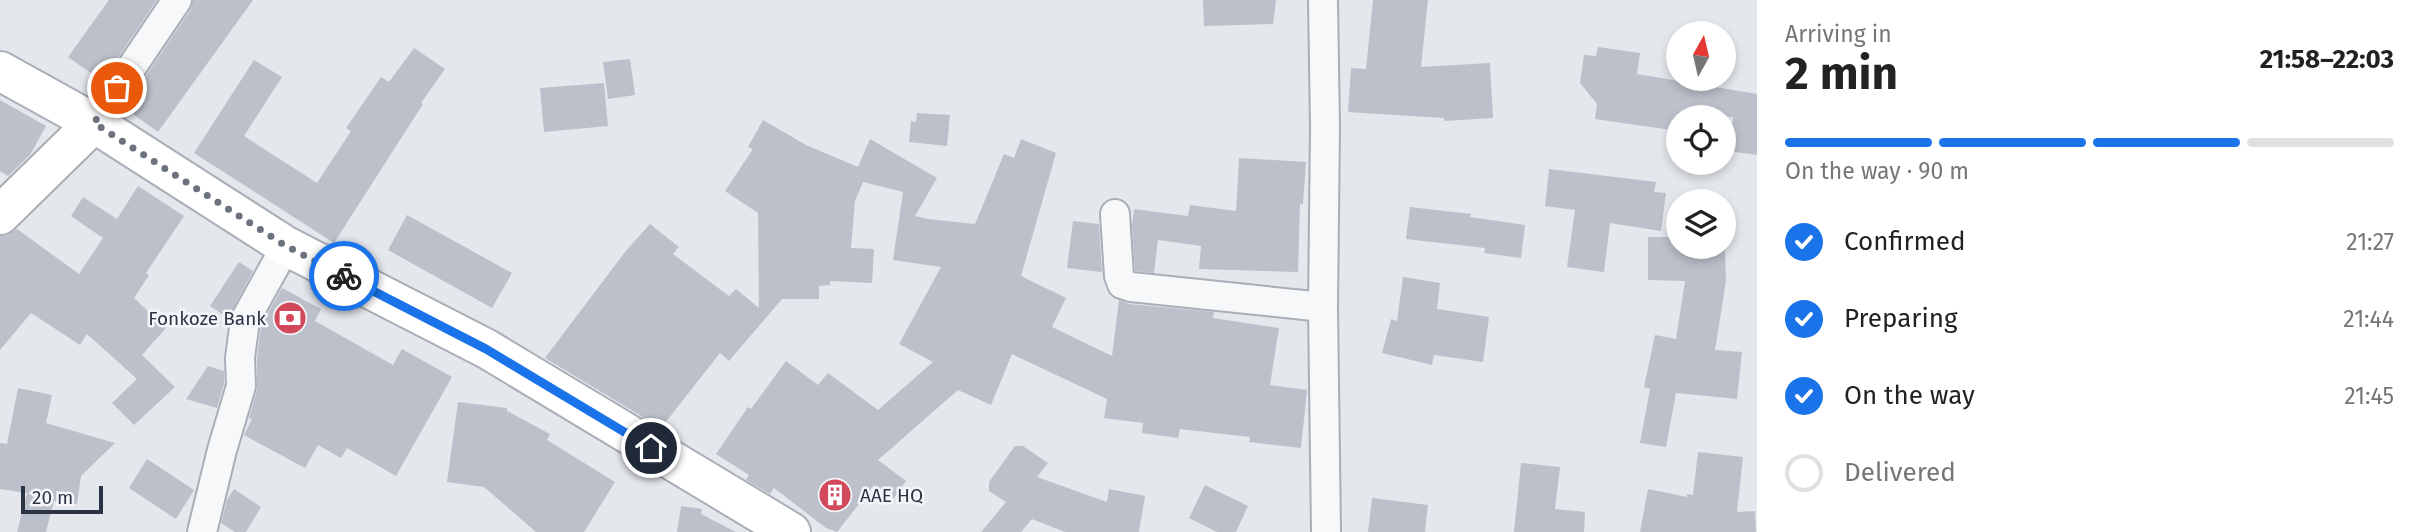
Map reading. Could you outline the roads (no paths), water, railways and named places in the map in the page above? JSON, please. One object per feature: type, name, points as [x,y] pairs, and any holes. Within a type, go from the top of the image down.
[{"type":"main road","points":[[0,71],[94,123],[286,246],[486,349],[791,532]]},
{"type":"main road","points":[[0,215],[94,123]]},
{"type":"street","points":[[94,123],[177,0]]},
{"type":"street","points":[[1323,0],[1326,532]]},
{"type":"street","points":[[1115,214],[1119,276],[1122,284],[1323,307]]},
{"type":"street","points":[[202,532],[241,386],[240,358],[245,320],[286,246]]},
{"type":"place","name":"Fonkoze Bank","points":[[290,318]]},
{"type":"place","name":"AAE HQ","points":[[835,495]]}]
